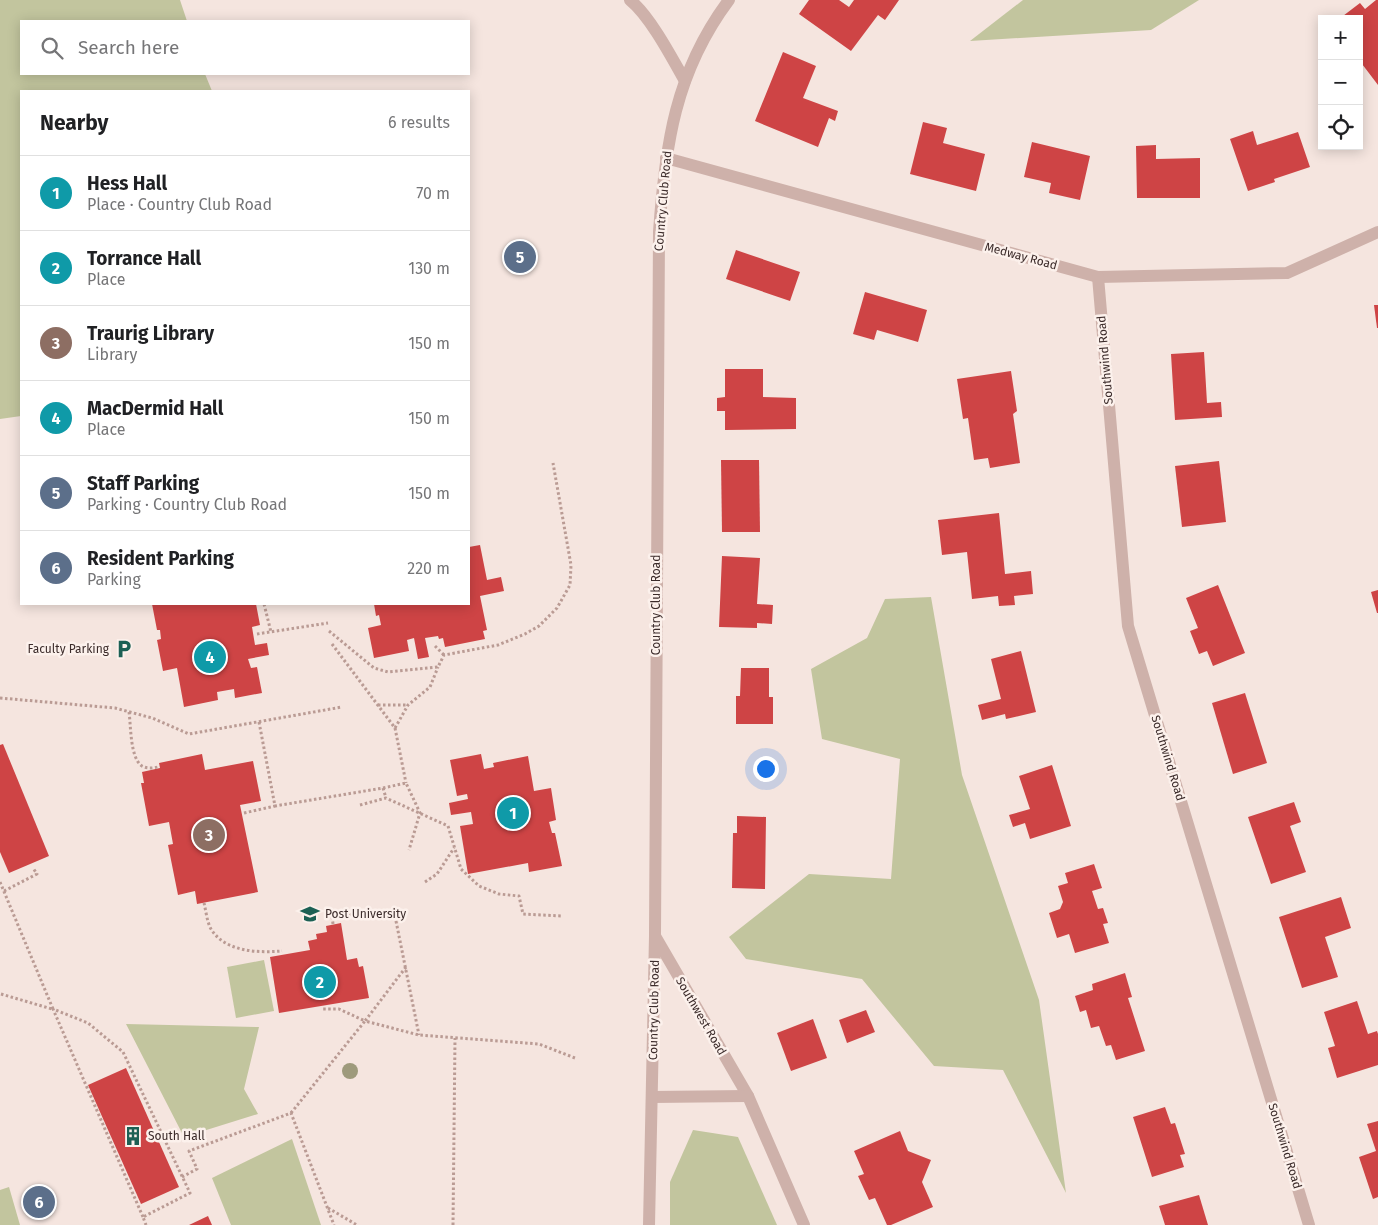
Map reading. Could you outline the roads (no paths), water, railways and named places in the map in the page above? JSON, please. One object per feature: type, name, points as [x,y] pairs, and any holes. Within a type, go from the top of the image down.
[{"type":"street","points":[[630,0],[658,36],[685,81]]},
{"type":"street","name":"Country Club Road","points":[[649,1225],[655,936],[658,267],[666,158],[672,128],[685,81],[701,42],[729,0]]},
{"type":"street","name":"Medway Road","points":[[666,158],[1098,277],[1287,273],[1378,232]]},
{"type":"street","name":"Southwind Road","points":[[1098,277],[1128,626],[1309,1225]]},
{"type":"street","name":"Southwest Road","points":[[655,936],[748,1096],[804,1225]]},
{"type":"street","points":[[652,1097],[748,1096]]},
{"type":"place","name":"Staff Parking","points":[[520,257]]},
{"type":"place","name":"Faculty Parking","points":[[124,649]]},
{"type":"place","name":"MacDermid Hall","points":[[210,657]]},
{"type":"place","name":"Hess Hall","points":[[513,813]]},
{"type":"place","name":"Traurig Library","points":[[209,835]]},
{"type":"place","name":"Post University","points":[[310,914]]},
{"type":"place","name":"Torrance Hall","points":[[320,982]]},
{"type":"place","name":"South Hall","points":[[133,1136]]},
{"type":"place","name":"Resident Parking","points":[[39,1202]]}]
